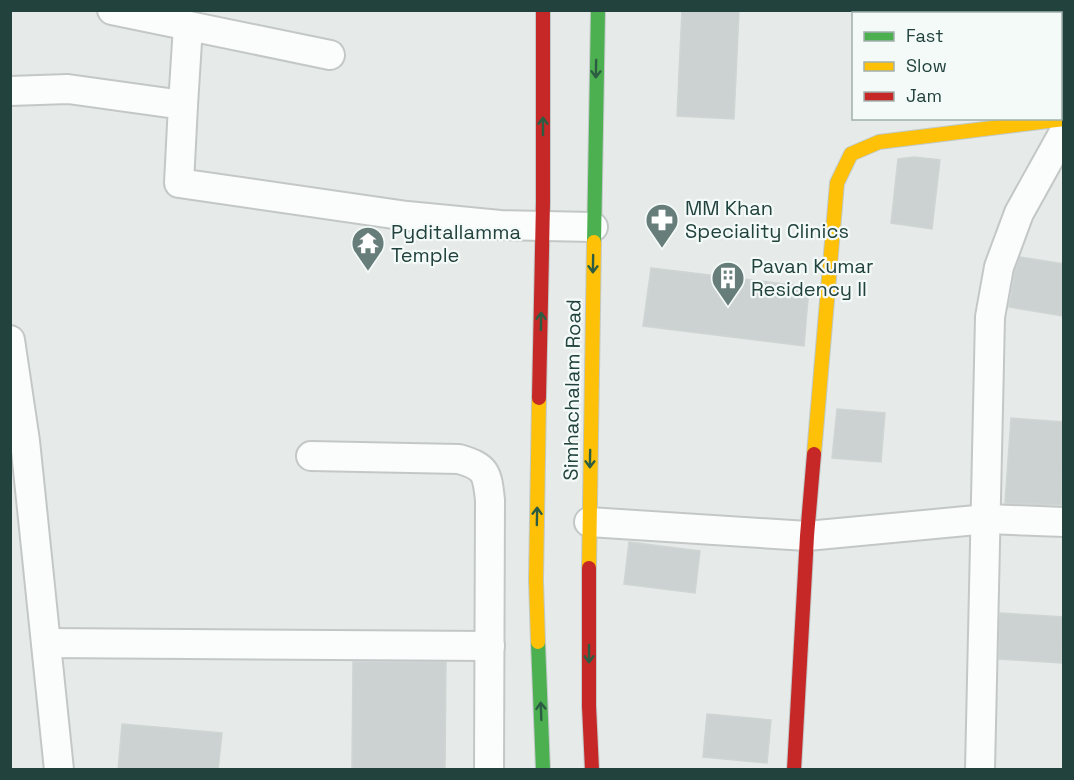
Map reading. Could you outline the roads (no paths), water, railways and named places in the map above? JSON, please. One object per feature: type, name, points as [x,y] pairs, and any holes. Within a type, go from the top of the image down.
[{"type":"main road","points":[[543,10],[536,580],[543,770]]},
{"type":"main road","name":"Simhachalam Road","points":[[592,770],[589,706],[590,522],[598,10]]},
{"type":"main road","points":[[794,770],[807,537],[837,183],[851,154],[879,142],[1049,120]]},
{"type":"street","points":[[112,10],[330,55]]},
{"type":"street","points":[[188,26],[179,183],[407,216],[500,225],[593,227]]},
{"type":"street","points":[[10,91],[68,90],[183,105]]},
{"type":"street","points":[[980,770],[990,317],[999,267],[1019,213],[1064,132]]},
{"type":"street","points":[[10,340],[25,441],[46,643],[51,768]]},
{"type":"street","points":[[311,456],[459,459],[477,464],[488,478],[489,770]]},
{"type":"street","points":[[590,522],[807,537],[987,519],[1064,522]]},
{"type":"street","points":[[46,643],[490,646]]},
{"type":"place","name":"MM Khan Speciality Clinics","points":[[662,249]]},
{"type":"place","name":"Pyditallamma Temple","points":[[368,272]]},
{"type":"place","name":"Pavan Kumar Residency II","points":[[728,307]]}]
